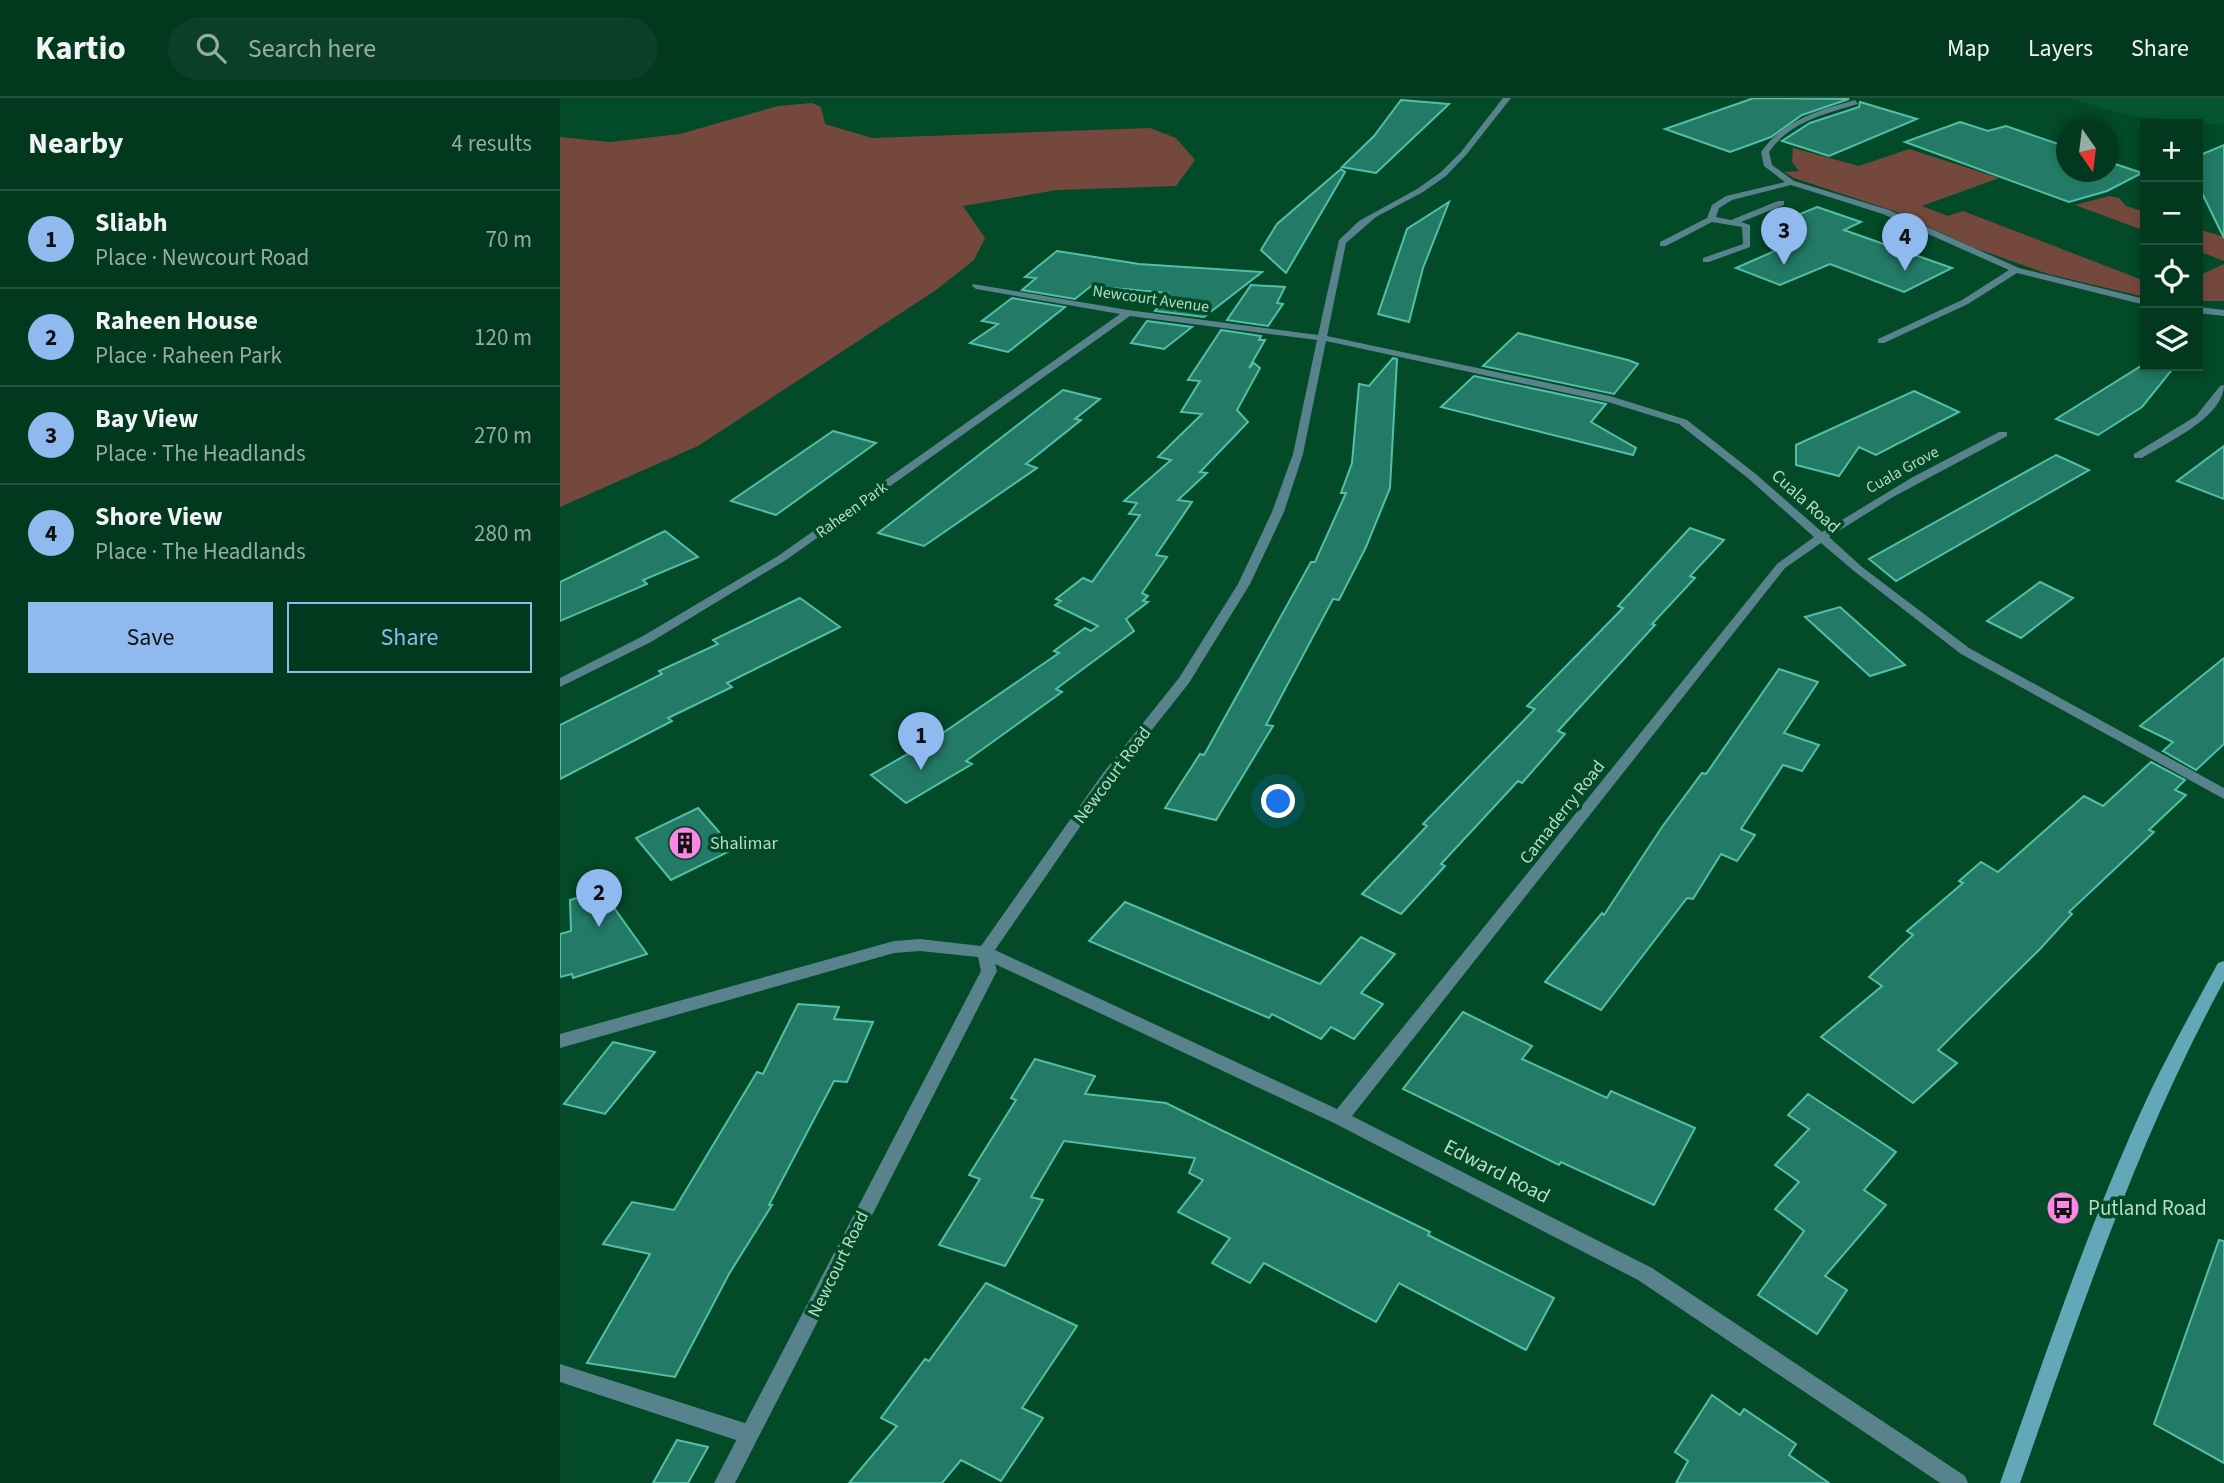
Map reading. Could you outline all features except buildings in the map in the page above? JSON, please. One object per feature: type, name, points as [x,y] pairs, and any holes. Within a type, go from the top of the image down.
[{"type":"main road","points":[[2010,1483],[2123,1173],[2194,1017],[2224,967]]},
{"type":"street","name":"Newcourt Road","points":[[724,1483],[989,971],[985,952],[1108,776],[1184,680],[1244,584],[1279,512],[1298,454],[1342,242],[1357,225],[1430,184],[1460,161],[1480,130],[1507,98]]},
{"type":"street","points":[[1855,102],[1796,122],[1774,137],[1765,152],[1768,166],[1791,183],[1886,212],[2016,270],[2140,301]]},
{"type":"street","points":[[1711,219],[1715,206],[1729,198],[1791,183]]},
{"type":"street","points":[[1731,223],[1781,203]]},
{"type":"street","points":[[1663,244],[1711,219],[1746,225],[1747,245],[1706,260]]},
{"type":"street","points":[[1881,341],[1965,303],[2016,270]]},
{"type":"street","name":"Newcourt Avenue","points":[[976,286],[1128,313],[1323,338]]},
{"type":"street","points":[[2203,311],[2224,313]]},
{"type":"street","name":"Raheen Park","points":[[560,683],[647,639],[782,558],[1128,313]]},
{"type":"street","name":"Cuala Road","points":[[1323,338],[1609,399],[1683,422],[1754,477],[1819,537],[1965,652],[2224,794]]},
{"type":"street","points":[[2138,456],[2200,418],[2224,388]]},
{"type":"street","name":"Cuala Grove","points":[[1819,537],[1900,485],[2003,434]]},
{"type":"street","name":"Camaderry Road","points":[[1340,1118],[1781,566],[1819,537]]},
{"type":"street","points":[[560,1041],[894,947],[920,946],[985,952]]},
{"type":"street","name":"Edward Road","points":[[985,952],[1340,1118],[1645,1274],[1958,1483]]},
{"type":"street","points":[[560,1373],[748,1434]]},
{"type":"shaded area","points":[[2068,98],[2224,98],[2224,125],[2203,123],[2203,119],[2131,116]]},
{"type":"shaded area","points":[[812,103],[821,107],[825,124],[872,138],[1150,128],[1176,138],[1195,160],[1176,186],[1057,190],[963,206],[985,238],[974,260],[936,290],[698,446],[560,507],[560,137],[610,142],[680,134],[778,106]]},
{"type":"shaded area","points":[[1793,148],[1859,166],[1909,149],[1999,178],[1922,206],[1948,216],[1963,211],[2140,279],[2140,296],[2048,274],[1972,247],[1894,211],[1794,178],[1784,172],[1799,171],[1792,162]]},
{"type":"shaded area","points":[[2109,196],[2119,198],[2126,206],[2140,210],[2140,229],[2075,205]]},
{"type":"shaded area","points":[[2203,231],[2224,237],[2224,261],[2203,253]]},
{"type":"shaded area","points":[[2224,264],[2224,301],[2203,301],[2203,274]]},
{"type":"place","name":"Bay View","points":[[1784,265]]},
{"type":"place","name":"Shore View","points":[[1905,271]]},
{"type":"place","name":"Sliabh","points":[[921,770]]},
{"type":"place","name":"Shalimar","points":[[685,843]]},
{"type":"place","name":"Raheen House","points":[[599,927]]},
{"type":"place","name":"Putland Road","points":[[2063,1208]]}]
